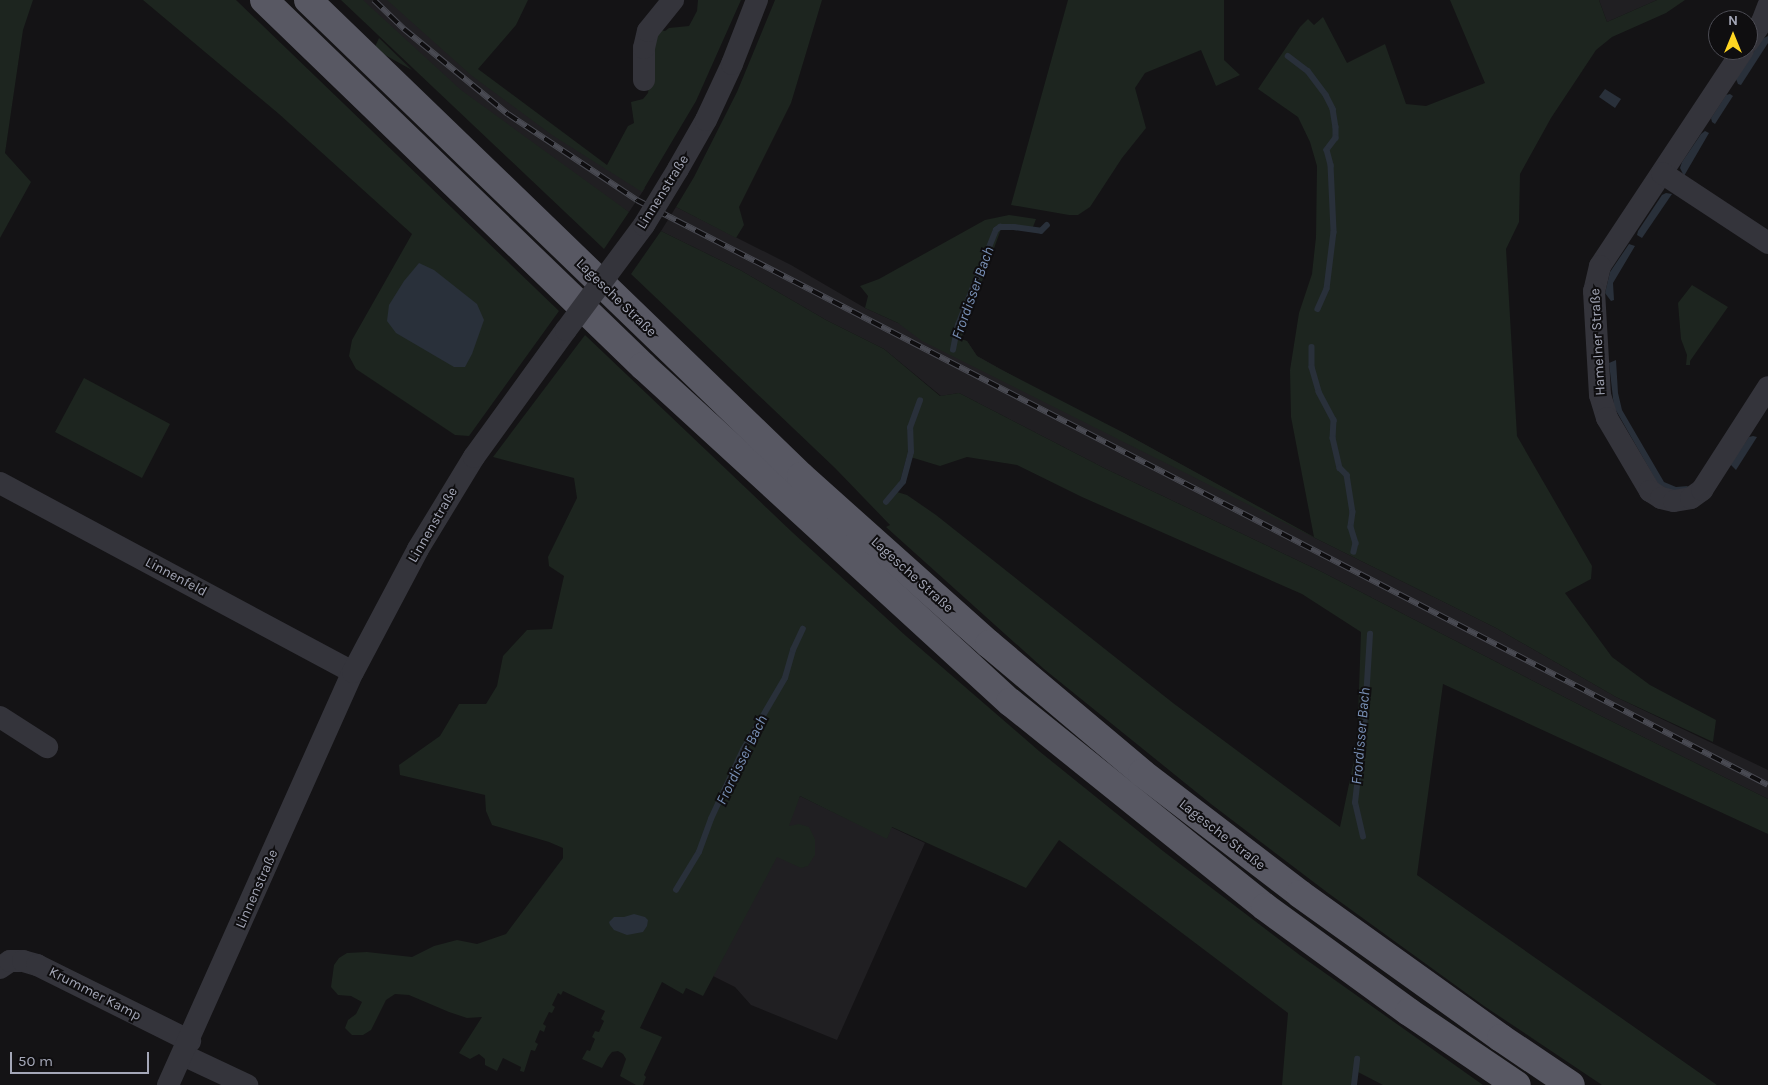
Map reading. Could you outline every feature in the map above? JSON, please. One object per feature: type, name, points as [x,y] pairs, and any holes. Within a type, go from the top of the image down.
[{"type":"highway","name":"Lagesche Straße","points":[[264,0],[643,366],[1010,702],[1265,907],[1409,1012],[1517,1085]]},
{"type":"highway","name":"Lagesche Straße","points":[[308,0],[801,476],[989,644],[1142,773],[1292,888],[1388,959],[1571,1085]]},
{"type":"street","points":[[644,80],[644,48],[648,31],[673,0]]},
{"type":"street","name":"Linnenstraße","points":[[168,1085],[353,672],[418,549],[474,457],[644,225],[706,120],[732,64],[757,0]]},
{"type":"street","points":[[1758,29],[1766,18]]},
{"type":"street","name":"Hamelner Straße","points":[[1736,60],[1600,266],[1594,290],[1600,395],[1603,409],[1650,491],[1661,498],[1674,500],[1691,498],[1702,490],[1768,387]]},
{"type":"street","points":[[1662,173],[1759,237]]},
{"type":"street","name":"Linnenfeld","points":[[0,483],[353,672]]},
{"type":"street","points":[[0,718],[47,747]]},
{"type":"street","name":"Krummer Kamp","points":[[0,968],[10,961],[37,964],[186,1048],[247,1085]]},
{"type":"shaded area","points":[[0,0],[33,0],[23,30],[5,153],[31,182],[0,238]]},
{"type":"shaded area","points":[[143,0],[236,0],[559,311],[469,436],[455,435],[356,369],[349,356],[352,340],[412,234],[279,114]]},
{"type":"shaded area","points":[[341,0],[363,0],[461,90],[629,212],[604,249]]},
{"type":"shaded area","points":[[351,0],[395,0],[463,58],[518,101],[607,166],[645,188],[629,212],[553,170]]},
{"type":"shaded area","points":[[387,0],[528,0],[516,25],[478,69],[607,165],[628,126],[634,123],[631,102],[643,99],[648,93],[657,29],[665,31],[669,28],[689,26],[697,11],[698,0],[741,0],[696,101],[642,192],[552,135],[472,76]]},
{"type":"shaded area","points":[[775,0],[822,0],[791,103],[739,207],[744,225],[736,238],[676,207],[694,177],[737,92]]},
{"type":"shaded area","points":[[1068,0],[1224,0],[1224,60],[1240,75],[1216,86],[1201,50],[1145,73],[1135,88],[1146,128],[1122,158],[1090,207],[1078,215],[1011,205]]},
{"type":"shaded area","points":[[1450,0],[1599,0],[1607,22],[1657,0],[1685,0],[1666,13],[1612,37],[1596,50],[1551,118],[1520,174],[1519,222],[1506,249],[1517,436],[1592,566],[1591,579],[1565,593],[1612,657],[1650,685],[1716,720],[1713,742],[1616,697],[1496,628],[1315,538],[922,341],[898,323],[865,308],[868,296],[860,286],[879,279],[985,220],[1009,215],[1036,219],[1033,227],[1001,229],[961,339],[967,341],[977,356],[1000,369],[1124,433],[1314,537],[1291,417],[1290,370],[1299,313],[1312,274],[1316,237],[1317,166],[1310,142],[1298,117],[1258,89],[1300,27],[1308,19],[1314,25],[1323,17],[1347,63],[1385,44],[1406,104],[1426,106],[1485,83]]},
{"type":"shaded area","points":[[1599,0],[1657,0],[1607,22]]},
{"type":"shaded area","points":[[1768,36],[1768,43],[1758,59],[1758,45],[1762,39]]},
{"type":"shaded area","points":[[379,38],[412,70],[374,49]]},
{"type":"shaded area","points":[[1748,60],[1757,60],[1741,85],[1738,84],[1736,79]]},
{"type":"shaded area","points":[[1605,89],[1621,99],[1615,108],[1599,97]]},
{"type":"shaded area","points":[[1730,94],[1733,96],[1715,124],[1711,118],[1726,95]]},
{"type":"shaded area","points":[[1705,131],[1709,133],[1684,176],[1680,168],[1682,162]]},
{"type":"shaded area","points":[[1666,193],[1672,194],[1642,238],[1637,235],[1662,195]]},
{"type":"shaded area","points":[[676,207],[791,265],[865,308],[898,323],[967,341],[977,356],[1062,403],[1124,433],[1315,538],[1496,628],[1616,697],[1768,770],[1768,799],[1603,717],[1320,571],[1106,469],[959,393],[941,396],[884,349],[826,320],[740,270],[661,231]]},
{"type":"shaded area","points":[[661,231],[740,270],[826,320],[884,349],[940,396],[959,393],[1106,469],[1320,571],[1603,717],[1768,799],[1768,834],[1443,684],[1417,875],[1717,1085],[1602,1085],[1484,1006],[1328,893],[1211,804],[1044,669],[886,527],[890,525],[835,468],[631,274]],"holes":[[[907,456],[940,466],[967,457],[1017,465],[1082,497],[1302,594],[1361,632],[1357,746],[1340,827],[1173,703],[936,515],[907,495],[897,492]]]},
{"type":"shaded area","points":[[1629,244],[1635,246],[1613,283],[1614,300],[1611,301],[1605,293],[1610,272]]},
{"type":"shaded area","points":[[419,263],[434,270],[477,304],[484,320],[472,354],[465,367],[454,367],[396,333],[387,321],[389,305],[404,281]]},
{"type":"shaded area","points":[[1692,285],[1728,307],[1690,361],[1690,365],[1686,365],[1687,355],[1681,339],[1678,303]]},
{"type":"shaded area","points":[[585,335],[792,532],[906,636],[1039,751],[1163,851],[1301,956],[1483,1085],[1383,1085],[1354,1070],[1352,1085],[1282,1085],[1288,1013],[1059,840],[1026,888],[892,827],[887,839],[800,796],[789,826],[799,824],[809,827],[815,839],[815,855],[808,866],[801,868],[777,857],[703,996],[686,988],[683,994],[662,982],[640,1028],[662,1037],[644,1075],[646,1077],[643,1085],[636,1085],[620,1076],[626,1059],[618,1051],[612,1052],[602,1068],[582,1059],[587,1050],[590,1051],[595,1039],[592,1037],[595,1031],[599,1032],[604,1021],[601,1019],[605,1011],[563,991],[561,995],[558,993],[552,1005],[555,1007],[552,1013],[549,1012],[543,1024],[546,1026],[544,1032],[540,1030],[535,1042],[538,1044],[535,1051],[531,1050],[524,1072],[520,1071],[521,1067],[503,1058],[497,1071],[485,1065],[485,1059],[479,1054],[470,1059],[459,1053],[482,1017],[467,1018],[409,995],[395,994],[386,1000],[371,1030],[363,1035],[352,1035],[345,1028],[348,1020],[356,1014],[362,1002],[351,996],[338,995],[331,987],[334,965],[339,958],[347,953],[367,952],[412,957],[434,946],[457,940],[477,944],[506,934],[563,858],[563,848],[492,825],[486,811],[485,795],[400,775],[399,765],[440,736],[459,704],[486,704],[497,686],[503,656],[527,630],[552,629],[564,576],[549,566],[548,557],[577,498],[574,478],[493,457]]},
{"type":"shaded area","points":[[1616,360],[1618,393],[1622,410],[1664,482],[1676,487],[1688,486],[1686,489],[1671,491],[1658,484],[1614,407],[1609,363]]},
{"type":"shaded area","points":[[84,378],[170,424],[142,478],[55,432]]},
{"type":"shaded area","points":[[1749,437],[1757,437],[1736,470],[1730,464]]},
{"type":"shaded area","points":[[800,796],[887,838],[891,827],[925,843],[837,1040],[751,1005],[735,987],[707,973]]},
{"type":"shaded area","points":[[634,914],[645,917],[648,920],[643,932],[627,935],[614,930],[610,925],[609,922],[614,917]]},
{"type":"waterway","name":"Frordisser Bach","points":[[1288,56],[1308,71],[1326,95],[1333,109],[1336,127],[1336,138],[1327,150],[1331,165],[1334,232],[1327,289],[1318,309]]},
{"type":"waterway","name":"Frordisser Bach","points":[[953,350],[958,325],[996,230],[1000,227],[1014,227],[1041,231],[1047,225]]},
{"type":"waterway","name":"Frordisser Bach","points":[[1312,347],[1312,367],[1319,392],[1334,420],[1333,438],[1340,468],[1347,475],[1353,512],[1351,527],[1356,543],[1354,552]]},
{"type":"waterway","name":"Frordisser Bach","points":[[886,502],[903,482],[911,452],[910,428],[920,401]]},
{"type":"waterway","name":"Frordisser Bach","points":[[676,890],[699,852],[711,819],[743,750],[785,678],[793,650],[803,629]]},
{"type":"waterway","name":"Frordisser Bach","points":[[1363,837],[1355,803],[1365,716],[1370,634]]},
{"type":"waterway","name":"Frordisser Bach","points":[[1354,1085],[1357,1059]]},
{"type":"railway","points":[[374,0],[404,29],[508,114],[637,200],[1768,785]]}]
